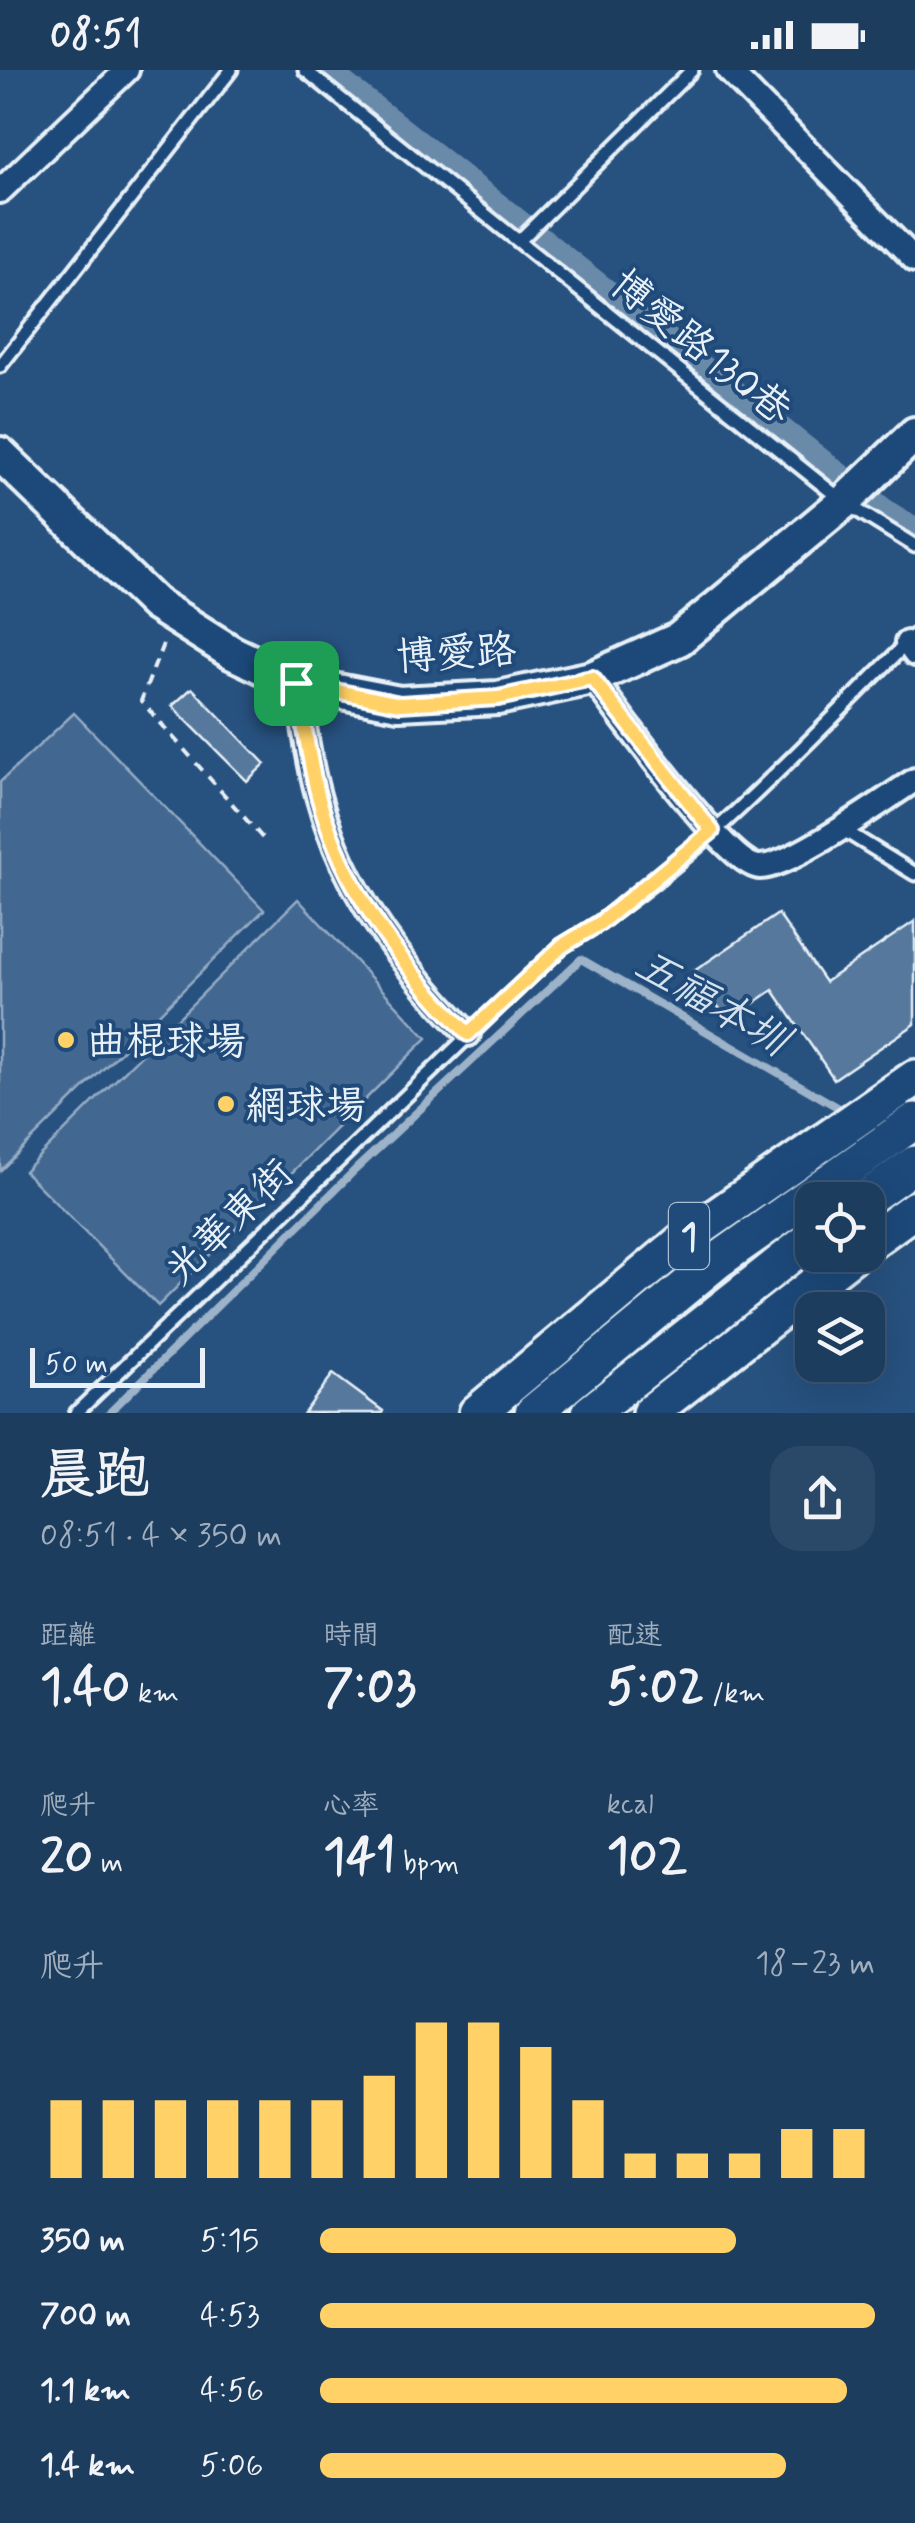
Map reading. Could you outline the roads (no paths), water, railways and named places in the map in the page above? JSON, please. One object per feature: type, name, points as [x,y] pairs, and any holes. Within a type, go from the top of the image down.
[{"type":"main road","name":"1","points":[[476,1413],[690,1235],[915,1078]]},
{"type":"main road","name":"1","points":[[533,1413],[717,1261],[915,1121]]},
{"type":"main road","points":[[885,1185],[915,1164]]},
{"type":"main road","points":[[885,1231],[915,1209]]},
{"type":"main road","name":"1","points":[[590,1413],[795,1251]]},
{"type":"main road","points":[[650,1413],[830,1272]]},
{"type":"street","points":[[0,191],[128,70]]},
{"type":"street","points":[[730,72],[915,260]]},
{"type":"street","name":"博愛路","points":[[0,454],[155,604],[231,652],[296,683],[400,704],[498,698],[592,678],[679,639],[844,502],[915,434]]},
{"type":"street","points":[[592,678],[712,831],[740,860],[757,868],[784,861],[915,780]]},
{"type":"street","points":[[296,683],[325,818],[374,923],[424,989],[468,1034]]},
{"type":"lane","points":[[0,366],[232,70]]},
{"type":"lane","name":"博愛路130巷","points":[[305,70],[844,502],[915,546]]},
{"type":"lane","points":[[520,240],[692,70]]},
{"type":"lane","name":"光華東街","points":[[76,1413],[562,946],[600,923],[712,831],[912,644]]},
{"type":"lane","points":[[839,827],[915,874]]},
{"type":"waterway","points":[[326,70],[887,513],[915,530]]},
{"type":"waterway","name":"五福本圳","points":[[109,1413],[355,1170],[581,959],[846,1112]]},
{"type":"place","name":"曲棍球場","points":[[66,1040]]},
{"type":"place","name":"網球場","points":[[226,1104]]}]
